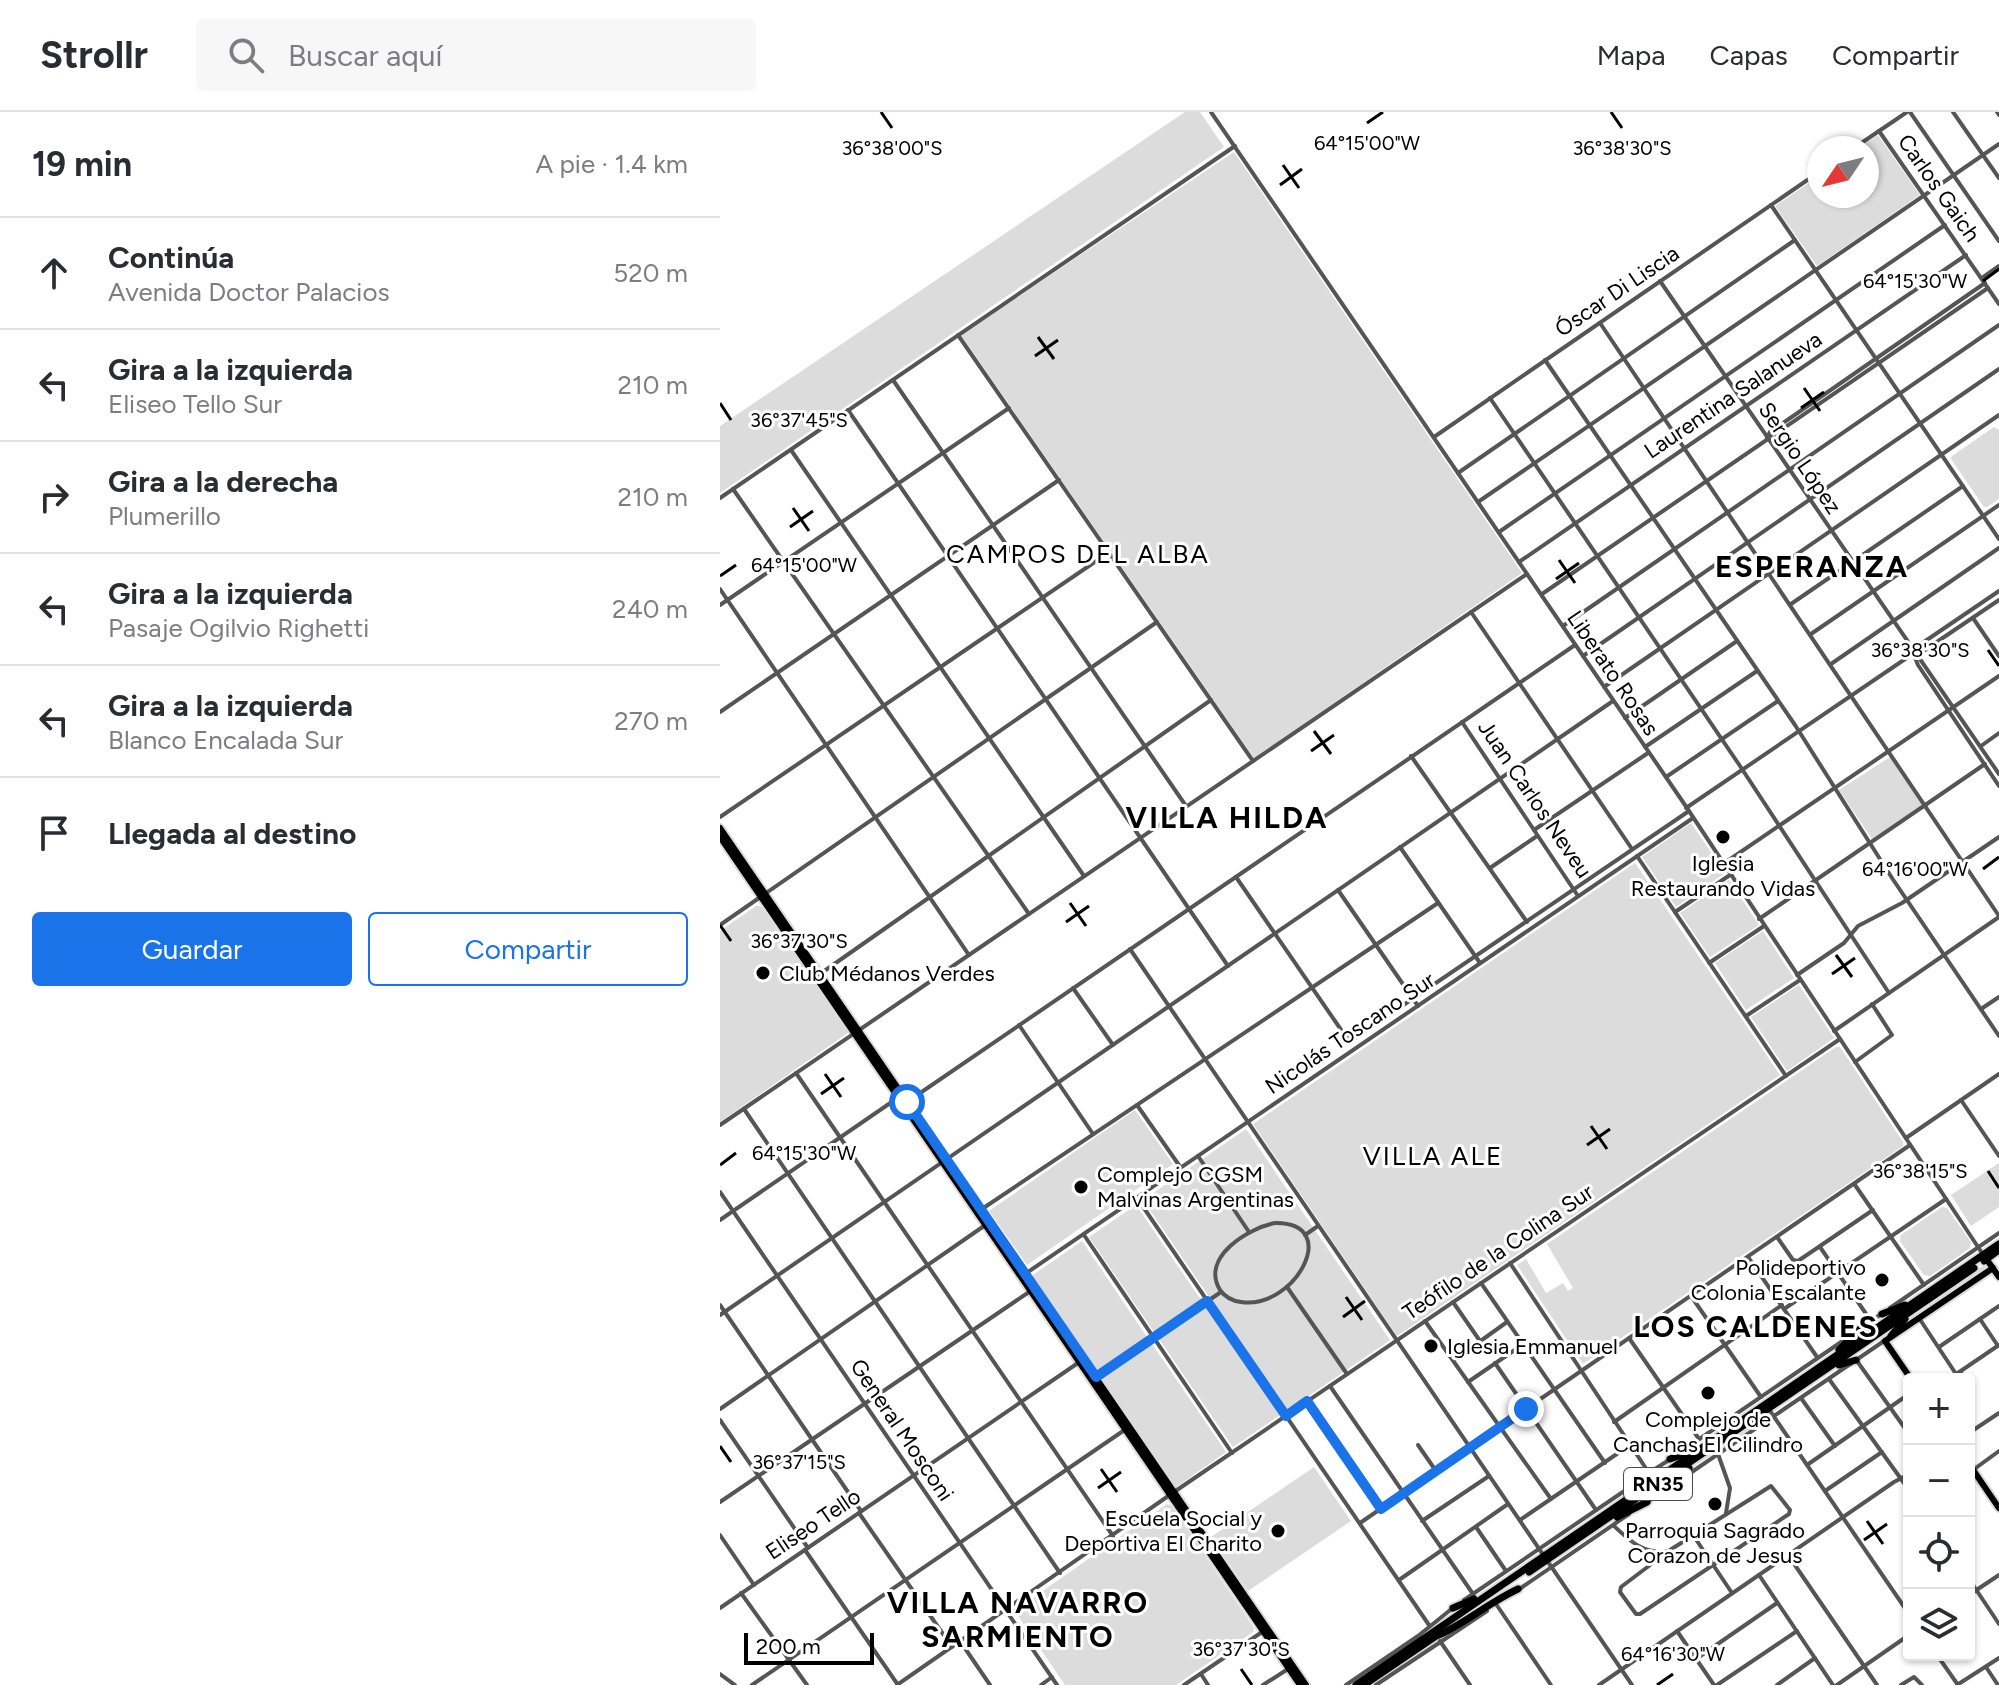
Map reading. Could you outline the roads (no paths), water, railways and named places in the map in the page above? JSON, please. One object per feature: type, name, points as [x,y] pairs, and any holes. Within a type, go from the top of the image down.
[{"type":"highway","name":"RN35","points":[[1356,1685],[1527,1568],[1560,1551],[1736,1430],[1765,1403],[1795,1390],[1999,1247]]},
{"type":"highway","name":"RN35","points":[[1364,1685],[1438,1638],[1578,1532],[1765,1403],[1955,1278]]},
{"type":"highway","points":[[1882,1314],[1955,1278]]},
{"type":"highway","points":[[1888,1339],[1905,1320],[1955,1278]]},
{"type":"highway","points":[[1800,1381],[1860,1329]]},
{"type":"highway","points":[[1795,1390],[1812,1384],[1841,1364],[1856,1360]]},
{"type":"highway","points":[[1670,1459],[1687,1453],[1743,1420]]},
{"type":"highway","points":[[1670,1486],[1685,1470],[1713,1452],[1736,1430]]},
{"type":"highway","points":[[1578,1532],[1624,1498],[1649,1473]]},
{"type":"highway","points":[[1560,1551],[1647,1502]]},
{"type":"highway","points":[[1453,1608],[1472,1601],[1508,1576],[1527,1568]]},
{"type":"highway","points":[[1438,1638],[1495,1599],[1518,1589]]},
{"type":"main road","points":[[720,828],[762,895]]},
{"type":"main road","points":[[720,837],[1306,1685]]},
{"type":"main road","points":[[988,1224],[1025,1274],[1032,1289]]},
{"type":"main road","points":[[1985,1257],[1996,1266],[1999,1277]]},
{"type":"main road","points":[[1908,1373],[1888,1339],[1996,1266]]},
{"type":"main road","points":[[1082,1361],[1096,1377],[1127,1428]]},
{"type":"main road","points":[[1975,1473],[1999,1508]]},
{"type":"main road","points":[[1291,1667],[1300,1685]]},
{"type":"street","name":"Liberato Rosas","points":[[1211,112],[1666,777],[1985,1257]]},
{"type":"street","points":[[1872,136],[1908,112],[1999,241]]},
{"type":"street","points":[[1953,112],[1999,178]]},
{"type":"street","name":"Carlos Gaich","points":[[1879,131],[1999,304]]},
{"type":"street","points":[[1478,502],[1999,144]]},
{"type":"street","points":[[720,498],[1235,146]]},
{"type":"street","name":"Óscar Di Liscia","points":[[1434,437],[1807,180]]},
{"type":"street","points":[[1771,205],[1999,539]]},
{"type":"street","points":[[1499,532],[1945,225]]},
{"type":"street","points":[[1458,473],[1795,240]]},
{"type":"street","name":"Laurentina Salanueva","points":[[1519,562],[1966,255]]},
{"type":"street","points":[[1541,594],[1706,479],[1774,436],[1985,283],[1999,266]]},
{"type":"street","name":"Sergio López","points":[[1660,281],[1999,774]]},
{"type":"street","points":[[1600,323],[1999,917],[1834,1031]]},
{"type":"street","points":[[1562,626],[1999,325]]},
{"type":"street","points":[[958,335],[1253,761]]},
{"type":"street","points":[[1545,360],[1778,701],[1999,1036]]},
{"type":"street","points":[[1583,656],[1999,369]]},
{"type":"street","points":[[893,380],[1186,806]]},
{"type":"street","points":[[1490,398],[1682,679],[1889,993]]},
{"type":"street","points":[[720,605],[1009,408]]},
{"type":"street","points":[[848,410],[1228,966]]},
{"type":"street","points":[[1604,687],[1998,417]]},
{"type":"street","points":[[791,450],[1084,876]]},
{"type":"street","points":[[721,710],[1059,480]]},
{"type":"street","points":[[1791,604],[1963,486]]},
{"type":"street","points":[[733,489],[1029,914]]},
{"type":"street","points":[[1811,634],[1999,505]]},
{"type":"street","points":[[1831,664],[1999,548]]},
{"type":"street","points":[[720,817],[1109,552]]},
{"type":"street","points":[[720,1125],[1527,574]]},
{"type":"street","points":[[720,589],[969,955]]},
{"type":"street","name":"Nicolás Toscano Sur","points":[[1914,653],[1918,646],[1999,591]]},
{"type":"street","name":"Nicolás Toscano Sur","points":[[1312,988],[1350,1040],[1574,889],[1852,695],[1999,600]]},
{"type":"street","points":[[1969,611],[1999,656]]},
{"type":"street","points":[[1471,612],[1786,1076]]},
{"type":"street","points":[[720,925],[1157,622]]},
{"type":"street","points":[[1625,718],[1737,641]]},
{"type":"street","points":[[905,1103],[1575,645]]},
{"type":"street","name":"Sergio López","points":[[1914,653],[1918,665],[1999,786]]},
{"type":"street","points":[[1490,868],[1757,671]]},
{"type":"street","points":[[1723,864],[1999,676]]},
{"type":"street","points":[[818,975],[1211,700]]},
{"type":"street","points":[[722,1314],[1613,701]]},
{"type":"street","points":[[1666,777],[1778,701]]},
{"type":"street","name":"Juan Carlos Neveu","points":[[1462,722],[1578,896]]},
{"type":"street","points":[[1980,746],[1999,733]]},
{"type":"street","points":[[1411,756],[1532,928]]},
{"type":"street","points":[[1759,919],[1985,764]]},
{"type":"street","name":"Nicolás Toscano Sur","points":[[1025,1274],[1693,818]]},
{"type":"street","points":[[1746,1016],[1844,943],[1857,927],[1907,899],[1999,837]]},
{"type":"street","points":[[1400,847],[1480,963]]},
{"type":"street","points":[[1675,912],[1730,875]]},
{"type":"street","points":[[1236,877],[1312,988]]},
{"type":"street","points":[[1338,890],[1418,1006]]},
{"type":"street","points":[[979,1211],[1438,903]]},
{"type":"street","points":[[1709,963],[1764,926]]},
{"type":"street","points":[[1130,949],[1632,1685]]},
{"type":"street","points":[[1073,988],[1113,1045]]},
{"type":"street","points":[[1981,1009],[1999,997]]},
{"type":"street","points":[[1855,1062],[1892,1036],[1872,1004]]},
{"type":"street","points":[[1019,1025],[1093,1134]]},
{"type":"street","name":"Teófilo de la Colina Sur","points":[[898,1685],[1307,1401],[1840,1039]]},
{"type":"street","points":[[796,1073],[1113,1536]]},
{"type":"street","points":[[1906,1138],[1999,1074]]},
{"type":"street","points":[[720,1220],[900,1096]]},
{"type":"street","points":[[1961,1100],[1999,1156]]},
{"type":"street","points":[[1137,1105],[1181,1168]]},
{"type":"street","points":[[743,1109],[1060,1573]]},
{"type":"street","points":[[1360,1523],[1910,1145]]},
{"type":"street","points":[[1198,1156],[1249,1232]]},
{"type":"street","points":[[1854,1184],[1924,1285]]},
{"type":"street","name":"General Mosconi","points":[[720,1192],[1057,1685]]},
{"type":"street","points":[[1137,1198],[1430,1626]]},
{"type":"street","points":[[1614,1422],[1724,1344],[1838,1273],[1946,1199]]},
{"type":"street","points":[[1777,1237],[1795,1261],[1873,1210]]},
{"type":"street","points":[[1282,1223],[1295,1227],[1305,1235],[1309,1248],[1307,1261],[1301,1273],[1287,1287],[1267,1299],[1251,1303],[1235,1301],[1221,1292],[1216,1277],[1220,1260],[1234,1243],[1249,1232],[1268,1224],[1282,1223]]},
{"type":"street","points":[[720,1409],[988,1224]]},
{"type":"street","points":[[1305,1235],[1318,1226]]},
{"type":"street","points":[[1376,1685],[1438,1638],[1518,1589],[1545,1558],[1596,1510],[1699,1439],[1765,1403],[1818,1358],[1999,1233]]},
{"type":"street","points":[[1084,1235],[1232,1453]]},
{"type":"street","points":[[1820,1247],[1871,1321]]},
{"type":"street","points":[[1748,1257],[1818,1358]]},
{"type":"street","points":[[1510,1263],[1649,1473]]},
{"type":"street","points":[[1481,1283],[1605,1463]]},
{"type":"street","points":[[1287,1287],[1347,1374]]},
{"type":"street","points":[[720,1502],[1032,1289]]},
{"type":"street","points":[[1096,1377],[1221,1292]]},
{"type":"street","points":[[1691,1296],[1903,1605]]},
{"type":"street","points":[[1453,1302],[1480,1341]]},
{"type":"street","points":[[720,1305],[722,1314],[768,1375],[952,1647]]},
{"type":"street","points":[[1939,1347],[1999,1306]]},
{"type":"street","points":[[1919,1318],[1958,1373],[1998,1345],[1980,1319]]},
{"type":"street","points":[[1425,1321],[1551,1499]]},
{"type":"street","points":[[1453,1361],[1507,1322]]},
{"type":"street","points":[[1629,1338],[1699,1439]]},
{"type":"street","points":[[1346,1685],[1506,1571],[1545,1558],[1613,1525],[1888,1339]]},
{"type":"street","points":[[1468,1382],[1523,1344]]},
{"type":"street","points":[[1856,1360],[1903,1426]]},
{"type":"street","name":"Eliseo Tello","points":[[720,1608],[1082,1361]]},
{"type":"street","points":[[1495,1363],[1596,1510]]},
{"type":"street","points":[[1829,1379],[1903,1482]]},
{"type":"street","points":[[1330,1386],[1473,1594]]},
{"type":"street","points":[[1801,1398],[1835,1446]]},
{"type":"street","points":[[1807,1465],[1903,1398]]},
{"type":"street","points":[[1307,1401],[1381,1509]]},
{"type":"street","points":[[1975,1429],[1999,1413]]},
{"type":"street","points":[[720,1420],[898,1685]]},
{"type":"street","points":[[752,1685],[1127,1428]]},
{"type":"street","points":[[1418,1445],[1436,1471]]},
{"type":"street","points":[[1520,1520],[1630,1445]]},
{"type":"street","points":[[1975,1465],[1999,1451]]},
{"type":"street","points":[[1825,1491],[1882,1452]]},
{"type":"street","points":[[1718,1454],[1730,1488],[1726,1513]]},
{"type":"street","points":[[1422,1521],[1489,1476]]},
{"type":"street","points":[[1599,1685],[1901,1479]]},
{"type":"street","points":[[1772,1486],[1790,1513],[1638,1615],[1620,1589],[1670,1550],[1726,1513],[1772,1486]]},
{"type":"street","points":[[1399,1580],[1509,1504]]},
{"type":"street","points":[[1613,1525],[1641,1548],[1658,1552],[1670,1550]]},
{"type":"street","points":[[1476,1527],[1506,1571]]},
{"type":"street","points":[[720,1535],[754,1585]]},
{"type":"street","points":[[1693,1535],[1732,1594]]},
{"type":"street","points":[[1788,1555],[1877,1685]]},
{"type":"street","points":[[1759,1575],[1835,1685],[1903,1639]]},
{"type":"street","points":[[1999,1575],[1976,1590],[1999,1624]]},
{"type":"street","points":[[741,1593],[807,1685]]},
{"type":"street","points":[[1696,1659],[1777,1603]]},
{"type":"street","points":[[1496,1604],[1551,1685]]},
{"type":"street","points":[[1184,1685],[1265,1629]]},
{"type":"street","points":[[1677,1631],[1715,1685],[1797,1631]]},
{"type":"street","points":[[1438,1638],[1470,1685]]},
{"type":"street","points":[[960,1641],[990,1685]]},
{"type":"street","points":[[1777,1685],[1815,1658]]},
{"type":"street","points":[[1941,1661],[1957,1685],[1999,1658]]},
{"type":"street","points":[[1263,1685],[1291,1667]]},
{"type":"street","points":[[1986,1667],[1998,1685]]},
{"type":"street","points":[[720,1674],[735,1685]]},
{"type":"street","points":[[1201,1674],[1208,1685]]},
{"type":"street","points":[[1041,1685],[1052,1677]]},
{"type":"street","points":[[1901,1685],[1915,1677],[1922,1685]]},
{"type":"street","points":[[1387,1678],[1392,1685]]},
{"type":"place","name":"Iglesia Restaurando Vidas","points":[[1723,837]]},
{"type":"place","name":"Club Médanos Verdes","points":[[763,973]]},
{"type":"place","name":"Complejo CGSM Malvinas Argentinas","points":[[1081,1187]]},
{"type":"place","name":"Polideportivo Colonia Escalante","points":[[1882,1280]]},
{"type":"place","name":"Iglesia Emmanuel","points":[[1431,1346]]},
{"type":"place","name":"Complejo de Canchas El Cilindro","points":[[1708,1393]]},
{"type":"place","name":"Parroquia Sagrado Corazon de Jesus","points":[[1715,1504]]},
{"type":"place","name":"Escuela Social y Deportiva El Charito","points":[[1278,1531]]},
{"type":"district","name":"CAMPOS DEL ALBA","points":[[1078,554]]},
{"type":"district","name":"ESPERANZA","points":[[1812,566]]},
{"type":"district","name":"VILLA HILDA","points":[[1227,817]]},
{"type":"district","name":"VILLA ALE","points":[[1433,1156]]},
{"type":"district","name":"LOS CALDENES","points":[[1756,1326]]},
{"type":"district","name":"VILLA NAVARRO SARMIENTO","points":[[1018,1619]]}]
